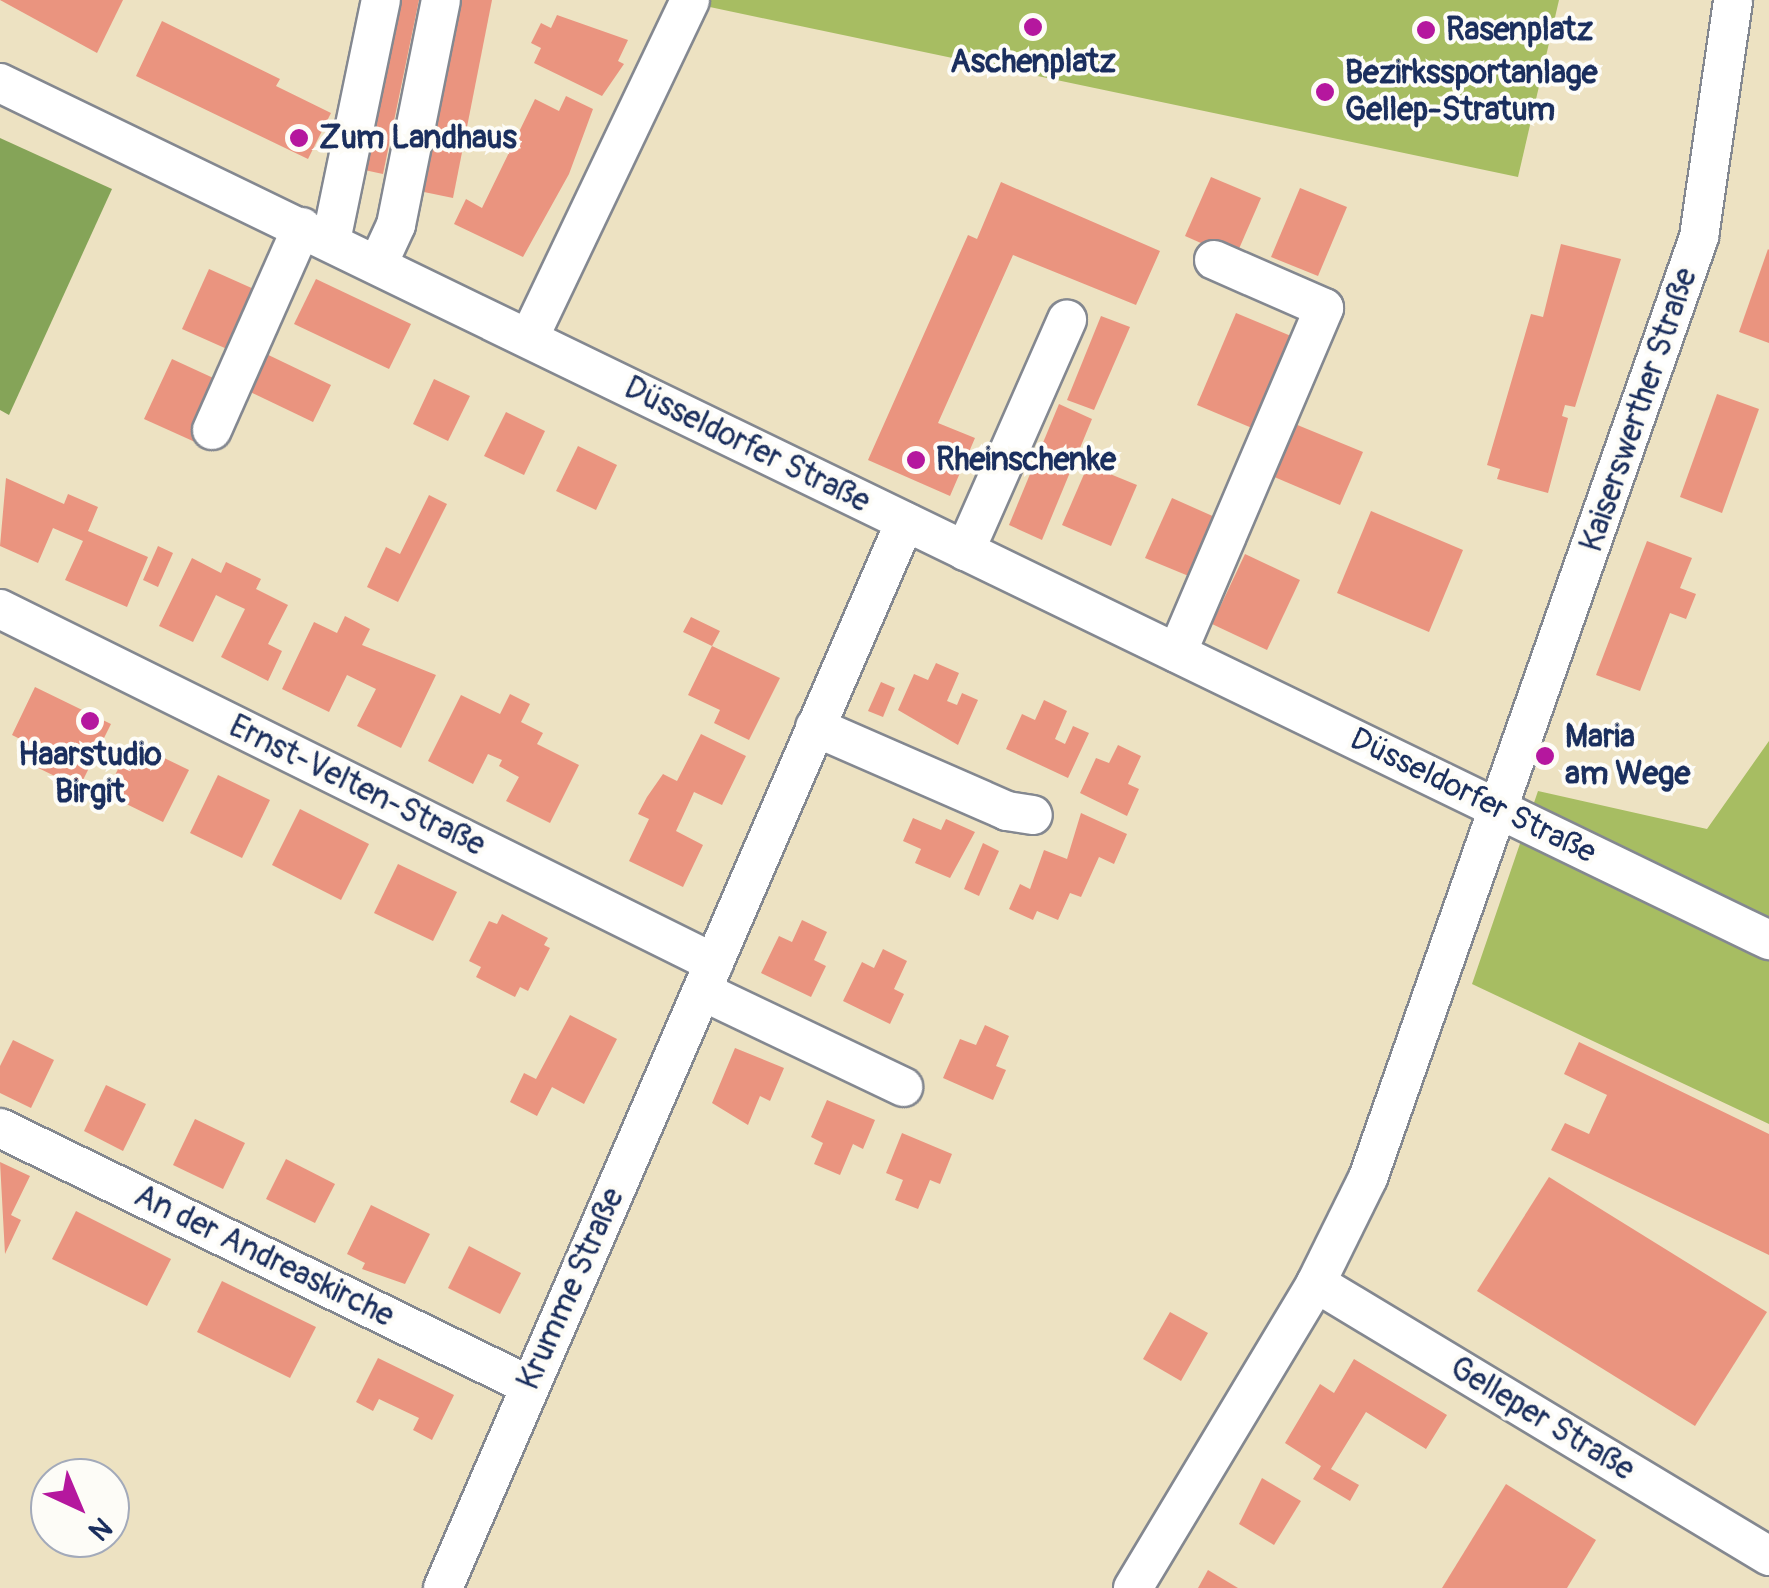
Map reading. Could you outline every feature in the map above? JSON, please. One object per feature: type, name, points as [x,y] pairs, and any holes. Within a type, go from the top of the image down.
[{"type":"street","points":[[212,430],[316,234],[380,0]]},
{"type":"street","points":[[378,264],[396,226],[441,0]]},
{"type":"street","name":"Kaiserswerther Straße","points":[[1500,810],[1699,236],[1734,0]]},
{"type":"street","points":[[529,338],[689,1]]},
{"type":"street","name":"Düsseldorfer Straße","points":[[0,83],[1769,940]]},
{"type":"street","points":[[1176,653],[1324,308],[1214,260]]},
{"type":"street","points":[[965,552],[1066,320]]},
{"type":"street","name":"Krumme Straße","points":[[443,1588],[904,522]]},
{"type":"street","name":"Ernst-Velten-Straße","points":[[0,609],[708,977]]},
{"type":"street","points":[[815,727],[1007,811],[1033,815]]},
{"type":"street","points":[[1133,1588],[1316,1282],[1368,1178],[1500,810]]},
{"type":"street","points":[[708,977],[902,1086]]},
{"type":"street","name":"An der Andreaskirche","points":[[0,1128],[528,1385]]},
{"type":"street","name":"Gelleper Straße","points":[[1316,1282],[1769,1556]]},
{"type":"green space","name":"Bezirkssportanlage Gellep-Stratum","points":[[706,0],[1559,0],[1518,177],[705,6]]},
{"type":"green space","points":[[0,138],[112,189],[9,415],[0,410]]},
{"type":"green space","points":[[1769,741],[1769,1124],[1472,984],[1538,791],[1707,829]]},
{"type":"building","points":[[0,0],[123,0],[97,53]]},
{"type":"building","points":[[389,0],[419,0],[383,174],[355,168]]},
{"type":"building","points":[[462,0],[492,0],[453,198],[424,192]]},
{"type":"building","points":[[557,15],[628,40],[618,61],[624,64],[602,96],[534,63],[541,48],[531,43],[541,23],[551,28]]},
{"type":"building","points":[[162,21],[280,79],[276,86],[331,113],[308,159],[136,76]]},
{"type":"building","points":[[566,96],[593,109],[569,174],[523,257],[454,224],[466,199],[482,208],[535,99],[559,111]]},
{"type":"building","points":[[1211,177],[1261,198],[1235,258],[1185,236]]},
{"type":"building","points":[[1001,182],[1160,251],[1136,305],[1013,255],[938,423],[975,438],[950,496],[868,460],[968,235],[977,239]]},
{"type":"building","points":[[1300,188],[1347,207],[1318,276],[1271,257]]},
{"type":"building","points":[[1561,244],[1621,259],[1575,407],[1565,405],[1562,416],[1568,418],[1548,493],[1497,479],[1500,469],[1487,465],[1531,314],[1543,317]]},
{"type":"building","points":[[1769,250],[1769,343],[1739,332]]},
{"type":"building","points":[[209,269],[263,293],[236,353],[182,329]]},
{"type":"building","points":[[316,279],[411,324],[389,369],[294,324]]},
{"type":"building","points":[[1236,313],[1291,336],[1252,428],[1197,405]]},
{"type":"building","points":[[1101,316],[1130,327],[1094,410],[1067,400]]},
{"type":"building","points":[[258,350],[331,385],[313,422],[240,387]]},
{"type":"building","points":[[172,359],[222,382],[195,442],[144,419]]},
{"type":"building","points":[[434,379],[470,396],[448,441],[413,424]]},
{"type":"building","points":[[1717,394],[1759,409],[1722,513],[1680,497]]},
{"type":"building","points":[[1059,404],[1092,419],[1042,540],[1009,525]]},
{"type":"building","points":[[506,412],[545,431],[524,475],[484,456]]},
{"type":"building","points":[[1295,424],[1363,452],[1340,505],[1272,476]]},
{"type":"building","points":[[578,446],[617,465],[596,510],[556,491]]},
{"type":"building","points":[[1088,465],[1137,485],[1111,546],[1062,525]]},
{"type":"building","points":[[6,478],[64,504],[68,494],[98,507],[88,531],[148,557],[127,607],[65,580],[83,541],[53,528],[38,563],[0,546]]},
{"type":"building","points":[[429,495],[447,504],[398,602],[367,587],[386,547],[400,554]]},
{"type":"building","points":[[1172,498],[1217,518],[1191,577],[1145,558]]},
{"type":"building","points":[[1371,511],[1463,550],[1429,632],[1337,593]]},
{"type":"building","points":[[1647,541],[1692,558],[1680,588],[1696,594],[1686,619],[1670,613],[1640,691],[1596,675]]},
{"type":"building","points":[[158,546],[173,553],[158,587],[143,580]]},
{"type":"building","points":[[1245,554],[1300,580],[1267,650],[1212,624]]},
{"type":"building","points":[[192,558],[221,573],[226,562],[261,579],[256,589],[288,605],[268,644],[282,651],[268,681],[221,657],[245,609],[216,595],[193,642],[159,626]]},
{"type":"building","points":[[345,616],[370,629],[362,645],[436,675],[401,748],[357,726],[376,689],[347,675],[329,712],[282,689],[314,622],[337,633]]},
{"type":"building","points":[[691,617],[720,631],[712,646],[683,632]]},
{"type":"building","points":[[712,646],[780,678],[749,740],[714,723],[720,710],[688,695]]},
{"type":"building","points":[[936,663],[959,673],[947,701],[957,705],[962,693],[978,700],[958,745],[898,710],[914,674],[928,680]]},
{"type":"building","points":[[881,682],[895,688],[883,717],[868,711]]},
{"type":"building","points":[[35,687],[111,724],[79,788],[18,758],[26,742],[12,735]]},
{"type":"building","points":[[510,694],[530,704],[521,722],[543,733],[537,744],[579,765],[550,823],[506,801],[519,777],[499,766],[502,760],[488,754],[473,784],[428,761],[461,695],[500,714]]},
{"type":"building","points":[[1044,700],[1067,711],[1055,739],[1065,744],[1073,726],[1089,733],[1068,778],[1006,749],[1022,714],[1035,720]]},
{"type":"building","points":[[701,734],[746,756],[722,805],[694,792],[676,831],[703,845],[683,887],[629,861],[649,819],[638,814],[647,797],[663,774],[677,781]]},
{"type":"building","points":[[131,742],[189,770],[163,822],[106,794]]},
{"type":"building","points":[[1118,745],[1141,756],[1128,784],[1139,789],[1127,816],[1080,793],[1096,758],[1109,763]]},
{"type":"building","points":[[218,775],[270,800],[242,858],[190,833]]},
{"type":"building","points":[[300,809],[369,844],[341,900],[272,865]]},
{"type":"building","points":[[1081,813],[1127,834],[1114,864],[1099,857],[1081,897],[1070,893],[1058,920],[1037,911],[1033,920],[1009,909],[1020,884],[1030,889],[1044,850],[1067,859]]},
{"type":"building","points":[[913,818],[941,830],[946,819],[975,832],[950,878],[915,863],[921,849],[903,841]]},
{"type":"building","points":[[983,843],[999,851],[979,896],[964,889]]},
{"type":"building","points":[[398,864],[457,892],[433,941],[374,913]]},
{"type":"building","points":[[502,914],[548,938],[544,945],[550,948],[528,991],[520,987],[515,997],[476,977],[481,967],[469,961],[489,921],[497,924]]},
{"type":"building","points":[[802,920],[827,932],[814,960],[826,966],[811,997],[761,973],[779,936],[792,942]]},
{"type":"building","points":[[883,949],[907,961],[894,989],[904,994],[890,1024],[843,1001],[862,962],[874,968]]},
{"type":"building","points":[[570,1015],[617,1039],[584,1104],[552,1087],[537,1116],[510,1102],[524,1073],[536,1079]]},
{"type":"building","points":[[985,1025],[1009,1036],[996,1066],[1006,1070],[993,1100],[943,1078],[960,1039],[976,1045]]},
{"type":"building","points":[[13,1040],[54,1060],[31,1108],[0,1093],[0,1066]]},
{"type":"building","points":[[1579,1042],[1769,1134],[1769,1255],[1551,1150],[1565,1123],[1589,1134],[1607,1095],[1564,1074]]},
{"type":"building","points":[[735,1048],[784,1068],[770,1101],[760,1096],[748,1125],[712,1103]]},
{"type":"building","points":[[106,1085],[146,1104],[123,1151],[84,1131]]},
{"type":"building","points":[[827,1100],[875,1120],[863,1149],[853,1144],[840,1175],[814,1164],[823,1143],[811,1137]]},
{"type":"building","points":[[195,1119],[245,1143],[223,1189],[173,1165]]},
{"type":"building","points":[[902,1133],[952,1154],[940,1184],[930,1180],[918,1209],[895,1200],[903,1180],[886,1173]]},
{"type":"building","points":[[286,1159],[335,1184],[315,1223],[266,1199]]},
{"type":"building","points":[[0,1162],[30,1176],[11,1215],[21,1220],[5,1254]]},
{"type":"building","points":[[1549,1177],[1767,1312],[1695,1426],[1477,1291]]},
{"type":"building","points":[[371,1205],[430,1234],[405,1284],[362,1269],[365,1263],[347,1254]]},
{"type":"building","points":[[76,1211],[171,1259],[147,1306],[52,1259]]},
{"type":"building","points":[[469,1246],[521,1273],[500,1314],[448,1288]]},
{"type":"building","points":[[222,1281],[316,1327],[290,1378],[197,1332]]},
{"type":"building","points":[[1170,1312],[1208,1333],[1181,1381],[1143,1359]]},
{"type":"building","points":[[378,1358],[454,1395],[432,1440],[413,1430],[419,1418],[379,1399],[373,1411],[356,1402]]},
{"type":"building","points":[[1354,1359],[1447,1415],[1426,1449],[1366,1412],[1331,1469],[1359,1485],[1350,1501],[1313,1479],[1321,1466],[1285,1443],[1320,1384],[1334,1393]]},
{"type":"building","points":[[1262,1478],[1301,1501],[1274,1545],[1239,1524]]},
{"type":"building","points":[[1506,1484],[1596,1540],[1567,1588],[1442,1588]]},
{"type":"building","points":[[1208,1570],[1238,1588],[1198,1588]]},
{"type":"place","name":"Aschenplatz","points":[[1033,27]]},
{"type":"place","name":"Rasenplatz","points":[[1426,30]]},
{"type":"place","name":"Bezirkssportanlage Gellep-Stratum","points":[[1325,92]]},
{"type":"place","name":"Zum Landhaus","points":[[299,138]]},
{"type":"place","name":"Rheinschenke","points":[[916,460]]},
{"type":"place","name":"Haarstudio Birgit","points":[[90,721]]},
{"type":"place","name":"Maria am Wege","points":[[1545,756]]}]
